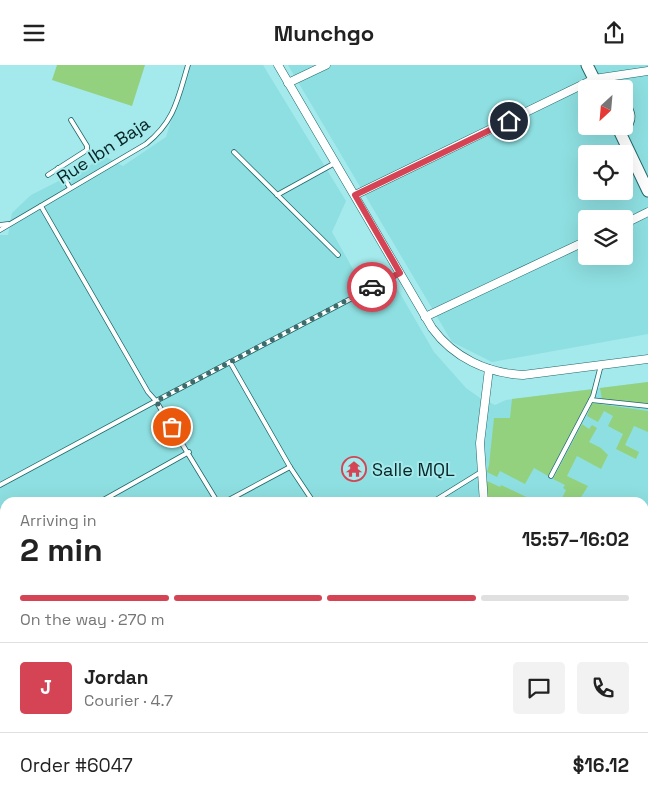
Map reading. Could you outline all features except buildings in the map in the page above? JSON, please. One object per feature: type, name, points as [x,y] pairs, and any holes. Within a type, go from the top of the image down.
[{"type":"street","points":[[278,65],[425,317],[440,339],[450,349],[462,357],[499,373],[524,375],[648,359]]},
{"type":"street","points":[[288,83],[326,65]]},
{"type":"street","points":[[588,65],[595,80]]},
{"type":"street","points":[[613,80],[648,71]]},
{"type":"street","points":[[355,195],[578,93]]},
{"type":"street","points":[[622,135],[645,179],[648,191]]},
{"type":"street","points":[[633,220],[648,212]]},
{"type":"street","points":[[425,317],[578,245]]},
{"type":"street","points":[[483,497],[480,443],[489,369]]},
{"type":"lane","name":"Rue Ibn Baja","points":[[0,230],[146,143],[159,133],[169,120],[175,106],[188,65]]},
{"type":"lane","points":[[48,175],[87,150],[71,120]]},
{"type":"lane","points":[[234,152],[338,255]]},
{"type":"lane","points":[[277,195],[335,163]]},
{"type":"lane","points":[[58,168],[70,189]]},
{"type":"lane","points":[[41,206],[148,392],[156,401],[214,497]]},
{"type":"lane","points":[[0,225],[11,224]]},
{"type":"lane","points":[[0,485],[400,273]]},
{"type":"lane","points":[[230,362],[290,467],[310,497]]},
{"type":"lane","points":[[551,476],[591,400],[602,365]]},
{"type":"lane","points":[[591,400],[648,406]]},
{"type":"lane","points":[[109,497],[188,452]]},
{"type":"lane","points":[[234,497],[290,467]]},
{"type":"lane","points":[[441,497],[481,473]]},
{"type":"shaded area","points":[[189,65],[263,65],[346,201],[332,232],[366,292],[394,283],[434,352],[466,388],[480,398],[495,405],[506,400],[648,382],[648,497],[0,497],[0,235],[8,235],[12,213],[31,195],[106,157],[123,166],[166,137]]},
{"type":"shaded area","points":[[288,65],[648,65],[648,334],[492,362],[452,342]]},
{"type":"green space","points":[[57,65],[145,65],[132,106],[52,80]]},
{"type":"green space","points":[[648,382],[648,405],[602,399],[600,388]]},
{"type":"green space","points":[[594,389],[548,476],[534,468],[525,484],[500,471],[497,477],[487,472],[494,418],[510,418],[512,399]]},
{"type":"green space","points":[[592,403],[648,411],[648,432],[634,426],[625,445],[639,452],[636,459],[616,449],[623,434],[608,426],[613,416],[604,411],[598,422],[587,416]]},
{"type":"green space","points":[[582,424],[589,429],[592,425],[597,428],[589,442],[601,448],[608,455],[601,469],[577,456],[567,476],[588,486],[581,497],[562,497],[566,490],[563,488],[565,485],[553,479]]},
{"type":"green space","points":[[485,480],[526,497],[487,497]]},
{"type":"way so far","points":[[172,427],[156,401],[372,287]]},
{"type":"place","name":"Salle MQL","points":[[354,469]]},
{"type":"route","points":[[372,287],[400,273],[355,195],[509,121]]}]
